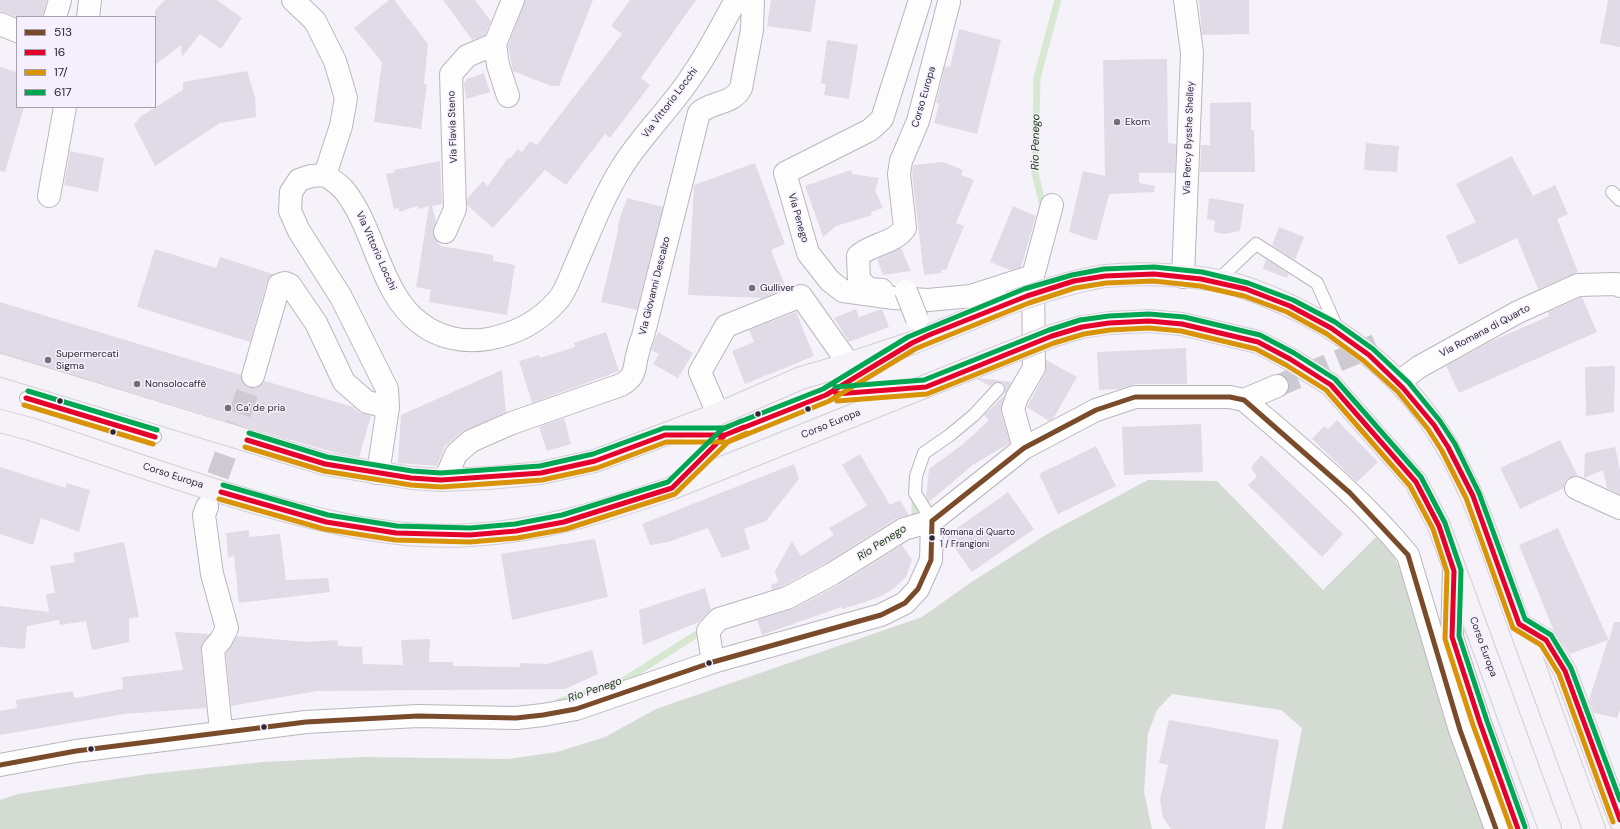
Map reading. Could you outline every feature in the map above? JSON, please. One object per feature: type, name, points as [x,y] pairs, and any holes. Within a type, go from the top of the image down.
[{"type":"main road","points":[[0,365],[325,464],[376,474],[441,480],[514,477],[567,468],[595,461],[718,414],[801,378],[849,364],[918,333],[1009,303],[1042,282],[1143,274],[1183,277],[1239,286],[1299,309],[1338,331],[1399,382],[1434,426],[1456,462],[1480,514],[1594,829]]},
{"type":"main road","name":"Corso Europa","points":[[0,421],[30,429],[228,494],[326,522],[396,533],[470,535],[516,530],[564,522],[672,488],[1052,336],[1082,328],[1109,323],[1149,321],[1182,324],[1258,342],[1290,359],[1330,385],[1416,482],[1439,526],[1454,571],[1550,829]]},
{"type":"main road","points":[[1519,624],[1546,640],[1565,672],[1620,820]]},
{"type":"street","points":[[55,16],[60,0]]},
{"type":"street","points":[[293,0],[315,21],[335,61],[346,98],[341,126],[325,175],[311,176],[299,180],[291,192],[290,211],[299,231],[341,297],[387,388],[388,406],[379,468],[376,474]]},
{"type":"street","points":[[508,96],[498,65],[494,44],[513,0]]},
{"type":"street","name":"Via Vittorio Locchi","points":[[325,175],[343,188],[357,208],[390,284],[407,311],[420,323],[437,333],[455,340],[478,341],[501,337],[523,328],[544,314],[560,299],[600,205],[623,166],[691,78],[736,0]]},
{"type":"street","name":"Via Giovanni Descalzo","points":[[441,480],[448,473],[456,454],[471,441],[512,423],[621,385],[630,380],[636,369],[637,353],[643,336],[699,113],[706,108],[737,96],[741,88],[752,30],[753,0]]},
{"type":"street","name":"Via Penego","points":[[920,0],[882,119],[870,130],[785,173],[808,253],[830,281],[843,291],[894,298],[928,300],[971,296],[1042,282]]},
{"type":"street","name":"Via Percy Bysshe Shelley","points":[[1183,277],[1192,53],[1185,0]]},
{"type":"street","name":"Corso Europa","points":[[918,333],[906,292],[869,289],[860,280],[857,261],[858,256],[862,252],[895,238],[901,234],[905,228],[899,174],[901,161],[918,121],[949,2]]},
{"type":"street","points":[[0,24],[16,31]]},
{"type":"street","name":"Via Flavia Steno","points":[[445,232],[455,209],[452,74],[468,56],[494,44]]},
{"type":"street","points":[[50,196],[65,108]]},
{"type":"street","points":[[1024,448],[1013,409],[1017,397],[1034,368],[1042,282],[1052,204]]},
{"type":"street","points":[[253,376],[279,285],[285,283],[290,285],[316,323],[344,382],[367,402],[388,406]]},
{"type":"street","name":"Via Romana di Quarto","points":[[1399,382],[1419,367],[1518,312],[1578,285],[1616,284],[1620,286]]},
{"type":"street","points":[[718,414],[700,372],[726,326],[801,296],[849,364]]},
{"type":"street","points":[[1244,400],[1276,386]]},
{"type":"street","points":[[713,662],[708,631],[719,619],[787,598],[832,574],[904,529],[932,521],[1024,448],[1096,410],[1135,397],[1230,397],[1244,400],[1330,474],[1395,539],[1408,555],[1460,730],[1496,829]]},
{"type":"street","points":[[1576,488],[1620,508]]},
{"type":"street","points":[[205,511],[212,574],[227,628],[221,640],[213,649],[221,731]]},
{"type":"street","points":[[0,765],[76,751],[221,731],[306,722],[396,717],[516,718],[576,710],[713,662],[881,615],[905,603],[918,589],[931,560],[932,521]]},
{"type":"street","points":[[1454,571],[1452,637],[1480,723],[1518,829]]},
{"type":"lane","points":[[1216,282],[1256,244],[1317,282],[1338,331]]},
{"type":"lane","points":[[665,435],[726,435],[826,395],[918,333]]},
{"type":"lane","points":[[826,395],[926,386]]},
{"type":"lane","points":[[932,521],[915,493],[916,476],[924,453],[950,435],[974,415],[998,389]]},
{"type":"lane","points":[[26,398],[155,437]]},
{"type":"lane","points":[[672,488],[726,435]]},
{"type":"shaded area","points":[[1148,480],[1217,481],[1323,590],[1376,537],[1390,548],[1402,573],[1486,829],[1282,829],[1302,728],[1281,710],[1172,694],[1157,710],[1148,733],[1144,792],[1152,829],[0,829],[0,800],[18,794],[149,774],[263,762],[364,757],[508,759],[557,752],[605,737],[656,709],[922,617],[970,583],[1049,533]]},
{"type":"building","points":[[0,0],[47,0],[42,16],[16,17],[0,11]]},
{"type":"building","points":[[165,0],[217,0],[242,18],[221,49],[200,34],[182,57],[181,45],[156,64],[155,10]]},
{"type":"building","points":[[389,0],[394,0],[428,44],[424,84],[427,84],[421,129],[374,122],[382,62],[354,28]]},
{"type":"building","points":[[443,0],[475,0],[491,21],[485,35],[472,40]]},
{"type":"building","points":[[525,0],[593,0],[559,86],[551,86],[513,71],[508,46]]},
{"type":"building","points":[[630,0],[696,0],[641,78],[650,85],[610,138],[605,134],[566,185],[545,170],[493,228],[467,205],[467,199],[483,181],[488,186],[508,158],[510,159],[518,149],[522,152],[530,141],[537,145],[622,34],[611,26]]},
{"type":"building","points":[[771,0],[816,0],[811,32],[767,26]]},
{"type":"building","points":[[1199,0],[1249,0],[1249,34],[1202,35]]},
{"type":"building","points":[[1608,0],[1620,0],[1620,47],[1600,43]]},
{"type":"building","points":[[959,29],[1001,40],[977,134],[934,123],[939,104],[936,103],[945,66],[950,67]]},
{"type":"building","points":[[827,40],[858,45],[849,99],[824,95],[826,84],[821,83]]},
{"type":"building","points":[[1167,59],[1168,143],[1176,144],[1175,173],[1139,173],[1139,183],[1155,186],[1154,192],[1109,194],[1097,241],[1069,232],[1083,171],[1105,176],[1103,60]]},
{"type":"building","points":[[0,67],[16,72],[16,108],[24,108],[5,172],[0,171]]},
{"type":"building","points":[[247,71],[255,97],[256,117],[220,123],[155,166],[134,125],[140,117],[183,90],[183,82]]},
{"type":"building","points":[[484,73],[490,92],[466,99],[464,83],[467,79]]},
{"type":"building","points":[[1251,102],[1251,130],[1254,130],[1255,172],[1200,172],[1201,145],[1210,145],[1210,103]]},
{"type":"building","points":[[1366,143],[1399,146],[1397,172],[1364,170]]},
{"type":"building","points":[[70,151],[104,158],[98,192],[64,185]]},
{"type":"building","points":[[1512,156],[1533,196],[1555,185],[1568,214],[1557,219],[1578,272],[1538,289],[1517,238],[1459,265],[1446,236],[1476,222],[1456,184]]},
{"type":"building","points":[[440,161],[442,204],[432,206],[436,222],[433,233],[435,239],[441,246],[493,255],[493,261],[515,265],[507,315],[429,302],[431,290],[416,287],[429,206],[418,209],[417,206],[399,212],[399,208],[394,209],[386,174],[395,172],[394,170]]},
{"type":"building","points":[[943,162],[963,170],[961,175],[974,180],[956,223],[964,226],[946,270],[941,270],[942,273],[924,275],[912,174],[913,165]]},
{"type":"building","points":[[755,163],[785,244],[771,250],[786,288],[763,298],[688,295],[694,185]]},
{"type":"building","points":[[851,170],[852,174],[879,178],[875,190],[883,208],[871,212],[872,215],[836,226],[823,237],[805,186]]},
{"type":"building","points":[[627,198],[663,207],[637,310],[601,302],[619,227],[617,227]]},
{"type":"building","points":[[1209,198],[1244,204],[1240,231],[1225,234],[1214,232],[1215,221],[1207,219]]},
{"type":"building","points":[[1013,206],[1036,216],[1021,267],[1010,270],[990,262]]},
{"type":"building","points":[[1279,227],[1304,237],[1295,260],[1272,245]]},
{"type":"building","points":[[901,248],[911,271],[883,275],[877,259]]},
{"type":"building","points":[[155,249],[216,268],[220,257],[273,274],[267,282],[250,342],[137,307]]},
{"type":"building","points":[[1266,259],[1289,274],[1287,278],[1263,269]]},
{"type":"building","points":[[1582,297],[1597,332],[1459,393],[1446,366],[1490,342],[1549,316],[1548,312]]},
{"type":"building","points":[[0,302],[241,375],[244,384],[250,388],[256,388],[265,381],[353,407],[359,412],[371,416],[359,457],[337,453],[273,435],[0,353]]},
{"type":"building","points":[[856,309],[859,317],[882,309],[889,327],[849,342],[834,318]]},
{"type":"building","points":[[796,312],[814,356],[745,384],[732,351],[754,342],[749,330]]},
{"type":"building","points":[[606,332],[619,371],[532,403],[519,361],[539,355],[540,358],[575,347],[574,343]]},
{"type":"building","points":[[658,332],[693,353],[678,378],[653,364],[659,354],[651,350]]},
{"type":"building","points":[[1186,348],[1187,384],[1135,384],[1119,389],[1099,390],[1097,352]]},
{"type":"building","points":[[1046,360],[1077,377],[1053,419],[1049,421],[1027,407],[1045,374]]},
{"type":"building","points":[[1615,366],[1614,412],[1586,416],[1585,367]]},
{"type":"building","points":[[502,370],[506,412],[463,432],[445,446],[437,466],[398,463],[401,415]]},
{"type":"building","points":[[977,379],[1012,382],[1005,395],[1005,387],[1003,383],[996,382],[990,386]]},
{"type":"building","points":[[1005,395],[1001,412],[1010,443],[974,464],[929,502],[926,496],[929,469],[962,445],[989,420],[984,415]]},
{"type":"building","points":[[564,418],[571,444],[547,451],[539,427]]},
{"type":"building","points":[[1337,420],[1378,462],[1357,482],[1312,439],[1324,426],[1328,429]]},
{"type":"building","points":[[1201,424],[1203,472],[1124,475],[1122,427]]},
{"type":"building","points":[[1560,440],[1578,476],[1568,478],[1565,482],[1564,488],[1520,509],[1500,468]]},
{"type":"building","points":[[1096,446],[1116,486],[1058,514],[1039,474]]},
{"type":"building","points":[[1615,447],[1620,470],[1620,494],[1607,488],[1603,470],[1584,478],[1585,453]]},
{"type":"building","points":[[860,454],[890,505],[900,500],[909,515],[897,518],[826,563],[772,590],[771,585],[778,582],[775,571],[792,541],[801,556],[834,535],[829,528],[867,506],[842,465]]},
{"type":"building","points":[[1261,455],[1343,534],[1322,557],[1248,485],[1257,476],[1251,468]]},
{"type":"building","points":[[794,464],[799,479],[766,521],[744,529],[750,549],[722,558],[708,528],[668,542],[650,545],[642,524]]},
{"type":"building","points":[[0,467],[66,488],[66,483],[90,490],[79,532],[41,518],[33,545],[0,534]]},
{"type":"building","points":[[1008,492],[1034,529],[972,572],[946,536]]},
{"type":"building","points":[[1558,528],[1609,641],[1614,622],[1620,622],[1620,710],[1617,718],[1594,713],[1589,700],[1608,640],[1570,654],[1554,631],[1519,545]]},
{"type":"building","points":[[249,530],[249,537],[280,534],[286,580],[328,578],[330,592],[239,603],[234,556],[228,558],[226,533]]},
{"type":"building","points":[[595,539],[608,597],[512,620],[501,554]]},
{"type":"building","points":[[124,542],[139,617],[129,618],[129,642],[92,650],[86,621],[60,625],[59,620],[27,626],[25,649],[0,647],[0,606],[49,612],[46,594],[55,593],[50,566],[75,562],[73,553]]},
{"type":"building","points":[[902,545],[912,560],[906,577],[893,589],[880,597],[843,609],[841,607],[762,635],[757,620],[793,609],[839,585]]},
{"type":"building","points":[[705,588],[711,610],[699,622],[643,645],[639,610]]},
{"type":"building","points":[[175,632],[210,634],[201,645],[206,708],[124,714],[0,735],[0,711],[17,708],[16,700],[73,691],[74,698],[123,689],[122,677],[183,670]]},
{"type":"building","points":[[237,636],[307,642],[337,640],[338,646],[362,647],[363,664],[403,665],[401,640],[430,639],[429,662],[453,662],[453,666],[520,667],[520,663],[547,664],[592,650],[598,674],[565,689],[317,691],[231,706],[226,653]]},
{"type":"building","points":[[1169,720],[1279,740],[1265,829],[1171,829],[1163,817],[1160,800],[1168,765],[1159,763]]},
{"type":"waterway","name":"Rio Penego","points":[[1044,210],[1035,173],[1037,78],[1058,0]]},
{"type":"waterway","name":"Rio Penego","points":[[915,497],[915,522]]},
{"type":"waterway","name":"Rio Penego","points":[[558,702],[623,681],[705,629]]},
{"type":"tunnel","points":[[1277,386],[1376,345]]},
{"type":"tunnel","points":[[207,507],[253,376]]},
{"type":"transit line","name":"617","points":[[249,433],[327,457],[412,471],[441,473],[540,466],[593,454],[664,428],[724,428],[823,389],[908,337],[1024,289],[1072,275],[1104,269],[1154,267],[1202,272],[1248,283],[1293,300],[1335,322],[1373,349],[1409,383],[1440,421],[1455,444],[1479,493],[1525,619],[1551,635],[1571,668],[1620,800]]},
{"type":"transit line","name":"16","points":[[247,440],[325,464],[411,478],[441,480],[541,473],[595,461],[665,435],[725,435],[826,395],[912,343],[929,335],[1027,296],[1074,281],[1105,276],[1154,274],[1201,279],[1246,289],[1290,306],[1331,328],[1369,355],[1403,388],[1434,425],[1448,447],[1473,496],[1519,624],[1546,640],[1565,671],[1620,820]]},
{"type":"transit line","name":"17/","points":[[245,447],[324,471],[411,485],[441,487],[542,480],[597,468],[666,442],[728,442],[829,401],[915,349],[1029,303],[1075,288],[1106,283],[1153,281],[1200,286],[1244,296],[1287,312],[1327,334],[1364,361],[1398,392],[1428,429],[1442,451],[1466,498],[1513,628],[1541,645],[1559,674],[1613,822]]},
{"type":"transit line","name":"617","points":[[835,387],[924,380],[1049,330],[1080,320],[1109,316],[1149,314],[1184,317],[1260,335],[1294,353],[1335,379],[1421,477],[1445,523],[1461,570],[1459,636],[1487,721],[1525,827]]},
{"type":"transit line","name":"16","points":[[836,394],[926,387],[1052,336],[1082,327],[1109,323],[1149,321],[1182,324],[1258,342],[1290,359],[1331,385],[1416,482],[1439,526],[1454,571],[1452,637],[1480,723],[1518,829]]},
{"type":"transit line","name":"17/","points":[[837,401],[927,394],[1054,343],[1084,334],[1110,330],[1149,328],[1181,331],[1256,349],[1286,365],[1326,390],[1410,486],[1433,529],[1447,572],[1445,639],[1473,725],[1511,829]]},
{"type":"transit line","name":"617","points":[[28,391],[157,430]]},
{"type":"transit line","name":"513","points":[[932,521],[1024,448],[1096,410],[1135,397],[1230,397],[1244,400],[1350,493],[1408,555],[1460,730],[1496,829]]},
{"type":"transit line","name":"16","points":[[26,398],[155,437]]},
{"type":"transit line","name":"17/","points":[[24,405],[153,444]]},
{"type":"transit line","name":"617","points":[[223,485],[328,515],[397,526],[470,528],[515,524],[562,515],[668,482],[721,430],[741,421]]},
{"type":"transit line","name":"16","points":[[221,492],[326,522],[396,533],[470,535],[516,531],[564,522],[672,488],[725,435],[744,427]]},
{"type":"transit line","name":"17/","points":[[219,499],[324,529],[395,540],[470,542],[517,538],[566,529],[675,494],[729,441],[747,433]]},
{"type":"transit line","name":"513","points":[[0,765],[76,751],[306,722],[418,716],[516,718],[576,709],[713,662],[881,615],[905,603],[918,589],[931,560],[932,521]]},
{"type":"place","name":"Ekom","points":[[1117,122]]},
{"type":"place","name":"Gulliver","points":[[752,288]]},
{"type":"place","name":"Supermercati Sigma","points":[[48,360]]},
{"type":"place","name":"Nonsolocaffè","points":[[137,384]]},
{"type":"place","name":"Ca' de pria","points":[[228,408]]},
{"type":"place","name":"Romana di Quarto 1 / Frangioni","points":[[932,538]]}]
